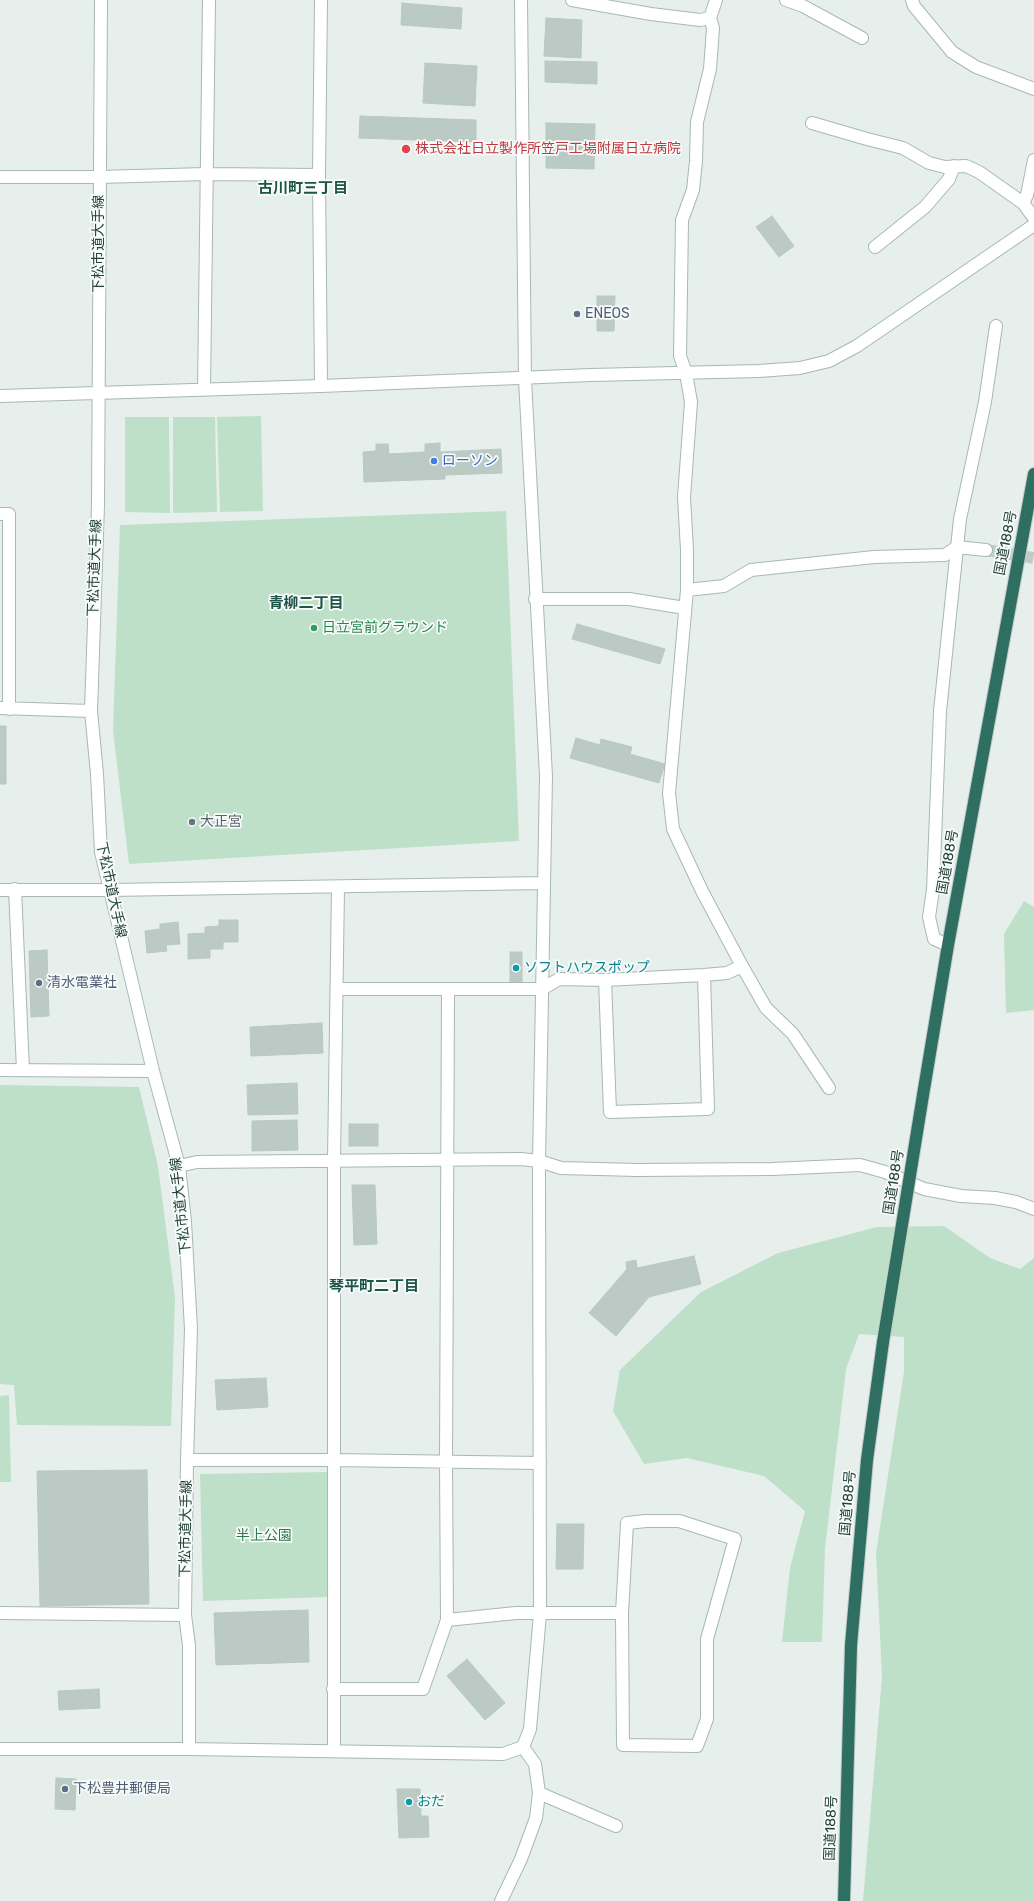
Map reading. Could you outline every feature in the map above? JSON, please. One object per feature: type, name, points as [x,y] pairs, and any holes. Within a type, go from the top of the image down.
[{"type":"highway","name":"国道188号","points":[[844,1901],[851,1645],[867,1460],[883,1342],[948,946],[1034,474]]},
{"type":"street","name":"下松市道大手線","points":[[101,0],[98,505],[91,711],[97,774],[101,852],[153,1071],[179,1166],[185,1222],[191,1329],[187,1460],[185,1615],[189,1645],[189,1749]]},
{"type":"street","points":[[204,390],[205,174],[209,0]]},
{"type":"street","points":[[321,0],[319,175],[321,386]]},
{"type":"street","points":[[0,1749],[189,1749],[504,1754],[523,1747],[530,1729],[540,1614],[539,1161],[546,776],[535,599],[525,379],[522,0]]},
{"type":"street","points":[[572,0],[651,14],[700,20],[710,18]]},
{"type":"street","points":[[716,0],[710,18],[713,28],[710,69],[697,122],[696,161],[693,190],[682,220],[680,356],[686,373],[691,402],[684,497],[687,550],[687,590],[669,793],[673,829],[702,891],[742,966],[766,1008],[793,1034],[829,1088]]},
{"type":"street","points":[[786,0],[804,3],[862,38]]},
{"type":"street","points":[[912,0],[914,6],[952,52],[976,67],[1034,89]]},
{"type":"street","points":[[812,123],[867,140],[903,148],[929,163],[945,167],[966,166],[979,172],[1023,203],[1034,218]]},
{"type":"street","points":[[1023,203],[1027,195],[1034,160]]},
{"type":"street","points":[[875,247],[925,208],[949,179],[954,166]]},
{"type":"street","points":[[0,177],[99,177],[205,174],[319,175]]},
{"type":"street","points":[[0,396],[99,394],[794,369],[829,361],[857,346],[1034,225]]},
{"type":"street","points":[[948,946],[934,939],[929,917],[933,890],[940,711],[960,519],[985,402],[996,326]]},
{"type":"street","points":[[0,514],[9,514],[4,709],[91,711]]},
{"type":"street","points":[[687,590],[724,586],[751,570],[874,557],[945,555],[957,547],[986,550]]},
{"type":"street","points":[[535,599],[629,599],[685,608]]},
{"type":"street","points":[[0,890],[110,890],[544,883]]},
{"type":"street","points":[[334,1751],[332,1460],[338,887]]},
{"type":"street","points":[[15,889],[23,1070]]},
{"type":"street","points":[[338,989],[542,989],[559,979],[605,980],[704,975],[727,973],[742,966]]},
{"type":"street","points":[[605,980],[610,1112],[708,1109],[704,975]]},
{"type":"street","points":[[333,1689],[423,1689],[447,1620],[446,1160],[448,989]]},
{"type":"street","points":[[0,1070],[153,1071]]},
{"type":"street","points":[[179,1166],[197,1162],[521,1159],[539,1161],[561,1168],[637,1170],[772,1169],[860,1165],[885,1172],[924,1189],[961,1196],[995,1198],[1016,1202],[1034,1209]]},
{"type":"street","points":[[187,1460],[332,1460],[540,1463]]},
{"type":"street","points":[[679,1521],[735,1539],[707,1639],[707,1719],[697,1746],[623,1745],[622,1613],[627,1523],[679,1521]]},
{"type":"street","points":[[0,1613],[185,1615]]},
{"type":"street","points":[[447,1620],[516,1613],[622,1613]]},
{"type":"street","points":[[501,1901],[521,1859],[536,1818],[539,1793],[535,1764],[523,1747]]},
{"type":"street","points":[[539,1793],[616,1826]]},
{"type":"green space","points":[[261,416],[263,511],[220,512],[217,417]]},
{"type":"green space","points":[[125,417],[169,417],[170,513],[125,512]]},
{"type":"green space","points":[[173,417],[215,417],[217,512],[173,513]]},
{"type":"green space","name":"日立宮前グラウンド","points":[[506,511],[519,841],[129,864],[113,731],[120,525]]},
{"type":"green space","points":[[1024,901],[1034,907],[1034,1010],[1006,1013],[1004,934]]},
{"type":"green space","points":[[0,1085],[139,1087],[158,1166],[175,1298],[171,1426],[17,1425],[14,1385],[0,1384]]},
{"type":"green space","points":[[944,1226],[990,1258],[1020,1269],[1034,1258],[1034,1901],[863,1901],[882,1677],[876,1553],[904,1372],[904,1337],[859,1334],[846,1369],[825,1549],[822,1642],[782,1642],[790,1568],[805,1511],[764,1476],[687,1458],[644,1464],[613,1411],[620,1370],[701,1292],[778,1253],[877,1227]]},
{"type":"green space","points":[[9,1395],[11,1482],[0,1482],[0,1396]]},
{"type":"green space","name":"半上公園","points":[[327,1472],[327,1597],[203,1601],[200,1474]]},
{"type":"building","points":[[402,3],[462,8],[461,29],[401,25]]},
{"type":"building","points":[[546,18],[582,20],[581,58],[544,56]]},
{"type":"building","points":[[545,61],[597,62],[597,84],[545,82]]},
{"type":"building","points":[[425,63],[477,66],[475,106],[423,103]]},
{"type":"building","points":[[360,116],[476,120],[476,142],[359,138]]},
{"type":"building","points":[[546,123],[595,124],[594,169],[546,168]]},
{"type":"building","points":[[772,216],[794,246],[779,257],[756,227]]},
{"type":"building","points":[[597,296],[615,296],[614,331],[597,331]]},
{"type":"building","points":[[440,443],[440,452],[501,449],[502,473],[445,475],[445,479],[364,482],[363,452],[376,451],[376,444],[388,444],[389,454],[425,452],[425,444]]},
{"type":"building","points":[[577,624],[665,649],[660,664],[572,639]]},
{"type":"building","points":[[0,726],[6,726],[6,784],[0,784]]},
{"type":"building","points":[[576,738],[600,745],[601,739],[632,747],[630,754],[665,764],[659,783],[570,758]]},
{"type":"building","points":[[219,920],[238,920],[238,942],[223,942],[223,949],[210,949],[210,958],[188,959],[188,934],[205,933],[205,927],[219,926]]},
{"type":"building","points":[[178,922],[180,944],[166,945],[167,951],[147,953],[145,931],[160,929],[160,924]]},
{"type":"building","name":"清水電業社","points":[[47,950],[49,1016],[31,1017],[29,951]]},
{"type":"building","name":"ソフトハウスポップ","points":[[510,952],[522,952],[522,984],[510,984]]},
{"type":"building","points":[[322,1023],[323,1053],[251,1056],[250,1027]]},
{"type":"building","points":[[297,1083],[298,1114],[248,1115],[247,1085]]},
{"type":"building","points":[[297,1120],[298,1150],[252,1151],[252,1121]]},
{"type":"building","points":[[349,1124],[378,1124],[378,1146],[349,1146]]},
{"type":"building","points":[[352,1185],[375,1185],[377,1244],[354,1245]]},
{"type":"building","points":[[694,1256],[701,1284],[649,1297],[616,1336],[589,1313],[627,1269],[626,1262],[636,1260],[637,1268]]},
{"type":"building","points":[[266,1378],[268,1407],[217,1410],[215,1380]]},
{"type":"building","points":[[147,1470],[149,1604],[40,1606],[37,1471]]},
{"type":"building","points":[[557,1524],[584,1524],[583,1569],[556,1569]]},
{"type":"building","points":[[308,1610],[309,1662],[216,1665],[214,1613]]},
{"type":"building","points":[[467,1659],[505,1703],[485,1720],[447,1676]]},
{"type":"building","points":[[99,1689],[100,1708],[59,1710],[58,1691]]},
{"type":"building","points":[[56,1778],[76,1779],[75,1810],[55,1809]]},
{"type":"building","name":"おだ","points":[[397,1789],[420,1789],[421,1816],[428,1816],[429,1837],[399,1838]]},
{"type":"tunnel","points":[[986,550],[1034,558]]},
{"type":"place","name":"株式会社日立製作所笠戸工場附属日立病院","points":[[406,149]]},
{"type":"place","name":"ENEOS","points":[[577,314]]},
{"type":"place","name":"ローソン","points":[[434,461]]},
{"type":"place","name":"日立宮前グラウンド","points":[[314,628]]},
{"type":"place","name":"大正宮","points":[[192,822]]},
{"type":"place","name":"ソフトハウスポップ","points":[[516,968]]},
{"type":"place","name":"清水電業社","points":[[39,983]]},
{"type":"place","name":"下松豊井郵便局","points":[[65,1789]]},
{"type":"place","name":"おだ","points":[[409,1802]]},
{"type":"district","name":"古川町三丁目","points":[[303,189]]},
{"type":"district","name":"青柳二丁目","points":[[306,604]]},
{"type":"district","name":"琴平町二丁目","points":[[374,1287]]}]
